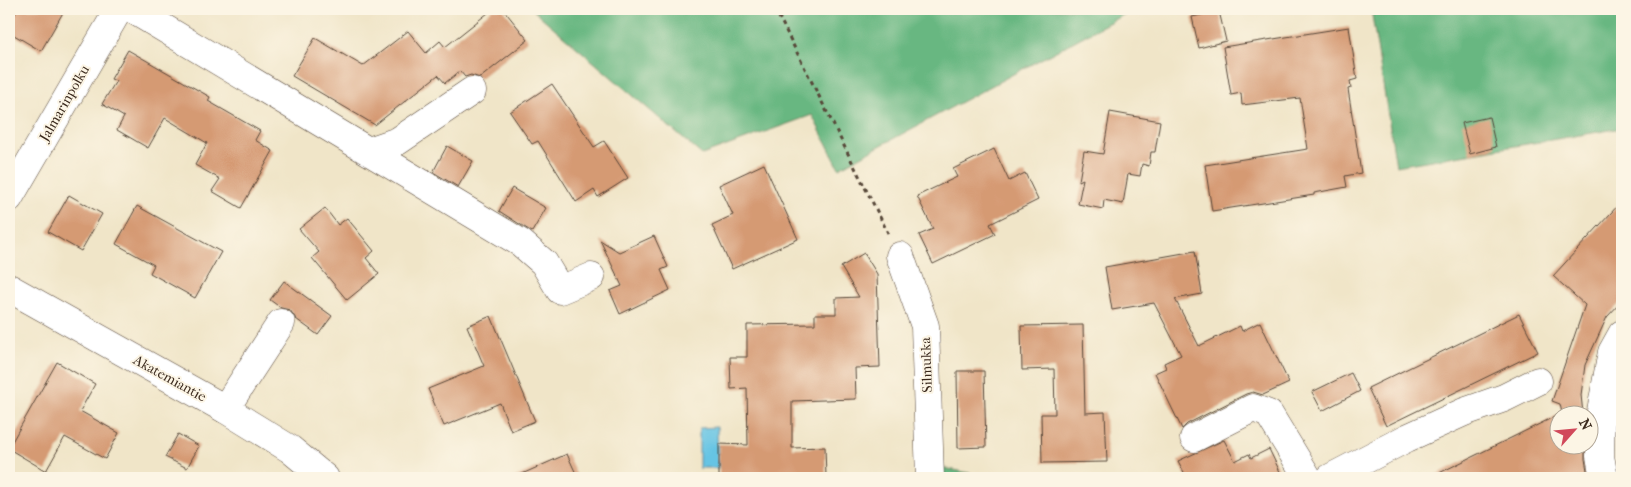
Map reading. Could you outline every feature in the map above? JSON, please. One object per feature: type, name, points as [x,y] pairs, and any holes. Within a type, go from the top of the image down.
[{"type":"street","name":"Jalmarinpolku","points":[[9,198],[119,9]]},
{"type":"street","points":[[132,9],[521,243],[544,263],[560,290],[591,277]]},
{"type":"street","points":[[369,151],[398,141],[472,91]]},
{"type":"street","name":"Silmukka","points":[[900,256],[925,326],[930,478]]},
{"type":"street","name":"Akatemiantie","points":[[9,288],[225,409],[290,449],[325,478]]},
{"type":"street","points":[[225,409],[281,323]]},
{"type":"street","points":[[1604,478],[1600,456],[1601,412],[1612,352],[1622,334]]},
{"type":"street","points":[[1330,478],[1440,423],[1464,412],[1504,398],[1538,381]]},
{"type":"street","points":[[1194,438],[1253,408],[1269,414],[1308,478]]},
{"type":"path","points":[[775,9],[900,256]]},
{"type":"green space","points":[[532,9],[1134,9],[839,168],[812,115],[702,155]]},
{"type":"green space","points":[[1371,9],[1622,9],[1622,128],[1396,166]]},
{"type":"green space","points":[[938,467],[995,478],[939,478]]},
{"type":"water","points":[[717,427],[718,468],[699,468],[699,428]]},
{"type":"building","points":[[18,9],[65,9],[41,51],[9,32],[9,24]]},
{"type":"building","points":[[493,9],[503,9],[528,40],[480,78],[471,75],[465,77],[460,71],[445,83],[438,75],[375,125],[292,76],[315,38],[363,66],[408,31],[426,53],[440,41],[445,47]]},
{"type":"building","points":[[1219,11],[1226,41],[1199,48],[1192,17]]},
{"type":"building","points":[[1349,27],[1357,79],[1350,81],[1351,88],[1348,89],[1361,173],[1345,176],[1347,187],[1314,193],[1314,195],[1212,211],[1205,165],[1308,149],[1300,98],[1242,105],[1241,93],[1231,95],[1223,47]]},
{"type":"building","points":[[128,50],[210,97],[208,101],[260,131],[255,140],[273,151],[241,208],[212,191],[220,179],[195,165],[207,143],[165,118],[148,148],[117,130],[124,117],[102,104],[116,81],[111,79]]},
{"type":"building","points":[[552,84],[594,147],[604,141],[628,178],[598,197],[594,190],[576,202],[538,141],[532,144],[510,112]]},
{"type":"building","points":[[1110,112],[1160,121],[1155,152],[1151,152],[1149,166],[1142,164],[1140,176],[1128,174],[1123,204],[1104,200],[1103,209],[1078,204],[1083,179],[1079,181],[1084,151],[1103,154]]},
{"type":"building","points":[[1489,117],[1496,147],[1470,154],[1462,123]]},
{"type":"building","points":[[447,146],[473,161],[458,187],[433,172]]},
{"type":"building","points":[[994,149],[1009,181],[1025,173],[1038,200],[990,224],[995,234],[933,264],[919,235],[933,229],[917,196],[957,177],[953,169]]},
{"type":"building","points":[[764,164],[798,239],[732,269],[712,225],[733,215],[719,185]]},
{"type":"building","points":[[512,188],[546,208],[532,232],[499,211]]},
{"type":"building","points":[[69,195],[102,214],[81,251],[48,232]]},
{"type":"building","points":[[1622,201],[1622,301],[1607,317],[1585,365],[1581,395],[1582,404],[1560,404],[1552,401],[1585,305],[1553,276]]},
{"type":"building","points":[[137,206],[221,252],[195,298],[150,273],[154,265],[116,244]]},
{"type":"building","points":[[325,208],[338,225],[347,218],[374,251],[366,258],[379,274],[347,300],[312,258],[319,252],[299,229]]},
{"type":"building","points":[[654,236],[668,267],[661,270],[670,290],[620,314],[610,291],[622,286],[600,240],[619,252]]},
{"type":"building","points":[[1195,251],[1202,294],[1175,299],[1199,346],[1240,326],[1242,331],[1260,322],[1289,383],[1263,395],[1253,392],[1246,394],[1187,424],[1182,429],[1155,373],[1166,368],[1164,363],[1181,355],[1154,303],[1112,310],[1105,267]]},
{"type":"building","points":[[864,253],[877,274],[880,367],[855,368],[856,399],[792,401],[792,448],[825,447],[826,477],[719,478],[719,444],[748,445],[747,388],[731,389],[730,357],[747,357],[747,325],[815,324],[815,314],[836,314],[836,298],[859,297],[841,267]]},
{"type":"building","points":[[284,281],[332,316],[318,335],[296,319],[290,310],[281,308],[270,300]]},
{"type":"building","points":[[1519,314],[1538,352],[1386,426],[1368,388]]},
{"type":"building","points":[[491,316],[535,421],[511,431],[500,403],[444,426],[428,389],[484,366],[467,326]]},
{"type":"building","points":[[1083,325],[1085,413],[1105,412],[1107,462],[1042,463],[1041,414],[1055,414],[1054,369],[1022,370],[1021,326]]},
{"type":"building","points":[[57,362],[95,384],[80,411],[119,433],[105,459],[65,437],[46,471],[9,449],[9,447]]},
{"type":"building","points":[[957,371],[984,371],[986,447],[958,448]]},
{"type":"building","points":[[1351,373],[1360,391],[1322,411],[1312,392]]},
{"type":"building","points":[[1548,420],[1548,454],[1585,454],[1588,476],[1583,478],[1429,478]]},
{"type":"building","points":[[178,434],[199,446],[187,468],[165,457]]},
{"type":"building","points":[[1224,440],[1235,461],[1249,454],[1251,458],[1269,449],[1283,478],[1187,478],[1178,461]]},
{"type":"building","points":[[567,454],[578,478],[513,478]]}]
